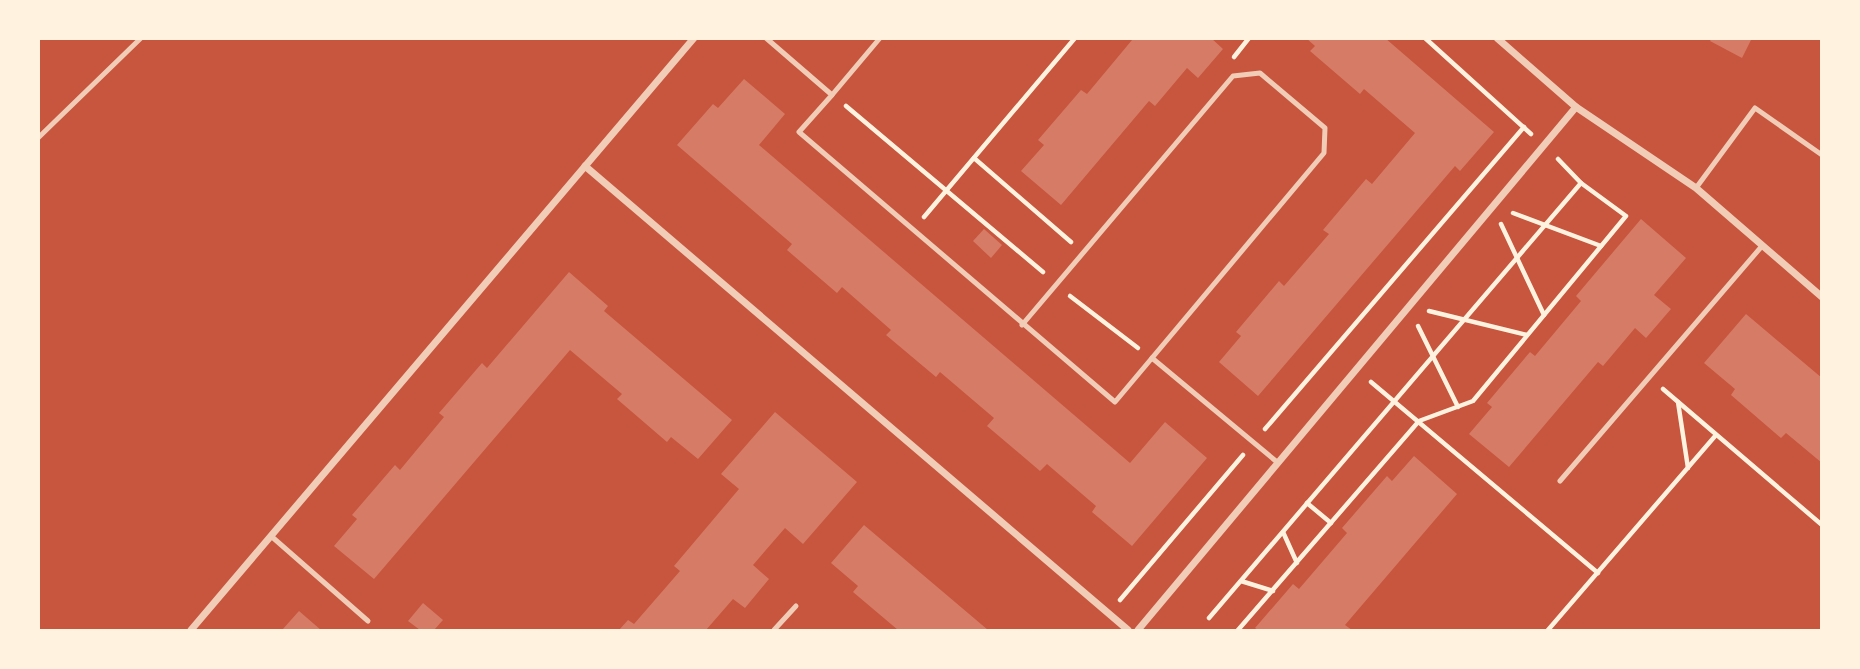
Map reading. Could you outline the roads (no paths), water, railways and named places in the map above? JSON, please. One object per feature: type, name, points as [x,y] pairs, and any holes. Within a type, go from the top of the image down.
[{"type":"street","points":[[191,631],[694,38]]},
{"type":"street","points":[[1497,38],[1576,107],[1696,188],[1822,297]]},
{"type":"street","points":[[1138,631],[1542,144],[1576,107]]},
{"type":"street","points":[[586,166],[1128,631]]},
{"type":"lane","points":[[38,138],[141,38]]},
{"type":"lane","points":[[766,38],[832,95]]},
{"type":"lane","points":[[880,38],[799,132],[1022,325],[1115,402],[1324,153],[1325,128],[1260,73],[1233,76],[1022,325]]},
{"type":"lane","points":[[1696,188],[1755,108],[1822,155]]},
{"type":"lane","points":[[1560,481],[1762,246]]},
{"type":"lane","points":[[1152,358],[1277,462]]},
{"type":"lane","points":[[271,536],[368,621]]},
{"type":"lane","points":[[774,631],[796,606]]}]
